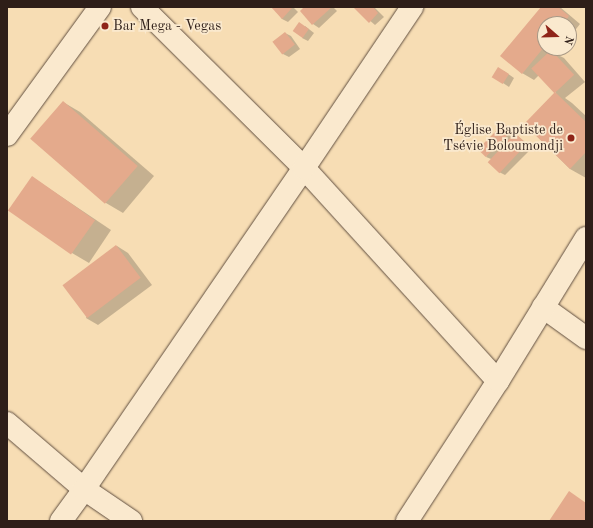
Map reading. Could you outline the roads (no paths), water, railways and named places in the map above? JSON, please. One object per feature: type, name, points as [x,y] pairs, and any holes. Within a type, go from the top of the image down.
[{"type":"street","points":[[7,135],[100,7]]},
{"type":"street","points":[[142,7],[304,168],[498,381]]},
{"type":"street","points":[[61,521],[304,168],[412,7]]},
{"type":"street","points":[[407,521],[498,381],[586,238]]},
{"type":"street","points":[[543,307],[586,338]]},
{"type":"street","points":[[7,423],[84,489],[131,521]]},
{"type":"place","name":"Bar Mega - Vegas","points":[[105,26]]},
{"type":"place","name":"Église Baptiste de Tsévie Boloumondji","points":[[571,138]]}]
